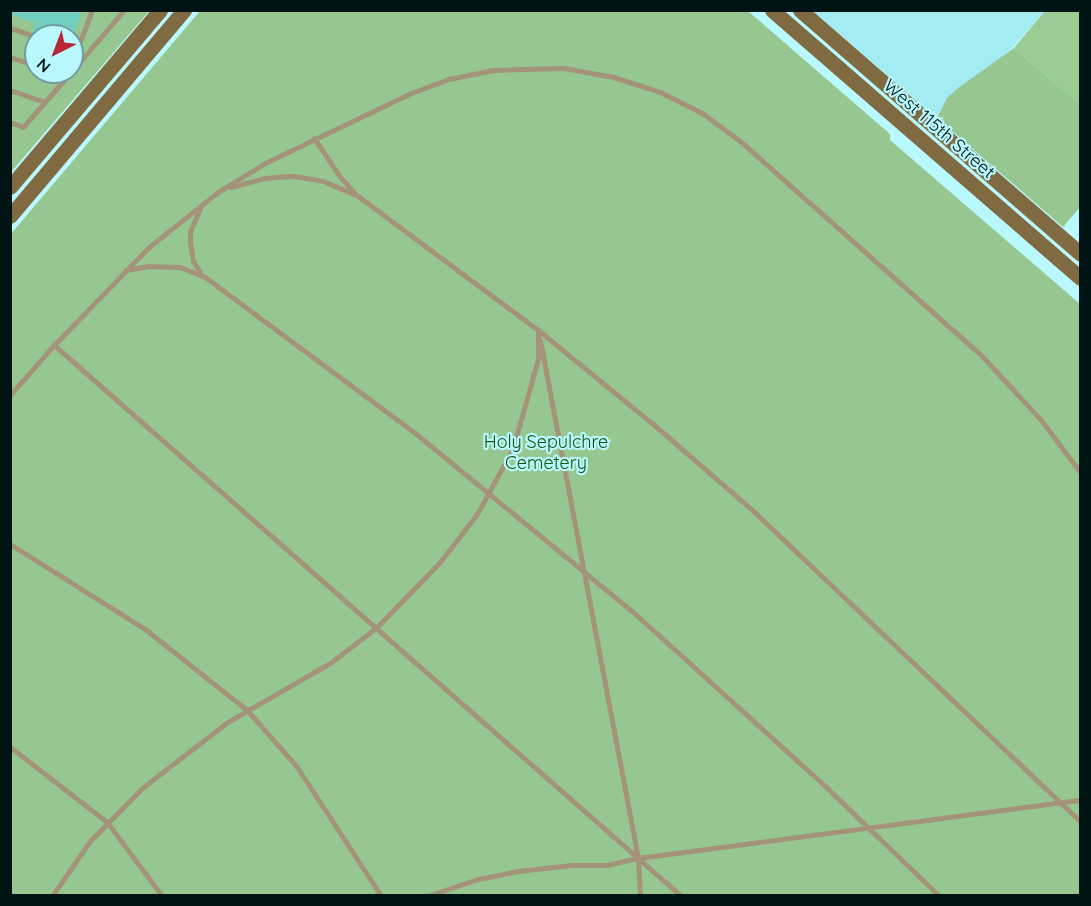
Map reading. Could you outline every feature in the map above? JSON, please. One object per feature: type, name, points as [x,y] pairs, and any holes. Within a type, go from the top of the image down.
[{"type":"street","points":[[10,187],[160,10]]},
{"type":"street","points":[[10,216],[184,10]]},
{"type":"street","name":"West 115th Street","points":[[772,10],[1080,278]]},
{"type":"street","name":"West 115th Street","points":[[801,10],[1080,254]]},
{"type":"lane","points":[[84,28],[92,10]]},
{"type":"lane","points":[[84,57],[124,10]]},
{"type":"lane","points":[[10,395],[124,270],[203,203],[265,163],[430,85],[469,73],[542,67],[575,69],[613,77],[660,92],[702,113],[740,141],[936,313],[1022,398],[1080,472]]},
{"type":"lane","points":[[10,122],[23,127],[61,84]]},
{"type":"lane","points":[[10,90],[45,102]]},
{"type":"lane","points":[[314,138],[340,177],[358,196],[538,330],[653,424],[750,508],[1080,821]]},
{"type":"lane","points":[[218,192],[264,178],[295,176],[323,182],[358,196]]},
{"type":"lane","points":[[203,203],[194,221],[190,242],[193,261],[206,277],[406,426],[584,570],[708,678],[939,896]]},
{"type":"lane","points":[[124,270],[148,266],[180,267],[206,277]]},
{"type":"lane","points":[[52,896],[74,862],[107,822],[156,776],[247,710],[330,663],[376,628],[440,562],[489,493],[513,448],[538,358],[538,330]]},
{"type":"lane","points":[[538,330],[638,858],[640,896]]},
{"type":"lane","points":[[54,345],[681,896]]},
{"type":"lane","points":[[10,544],[145,629],[247,710],[297,767],[381,896]]},
{"type":"lane","points":[[10,747],[107,822],[162,896]]},
{"type":"lane","points":[[427,896],[468,882],[518,871],[572,865],[607,865],[638,858],[1080,800]]},
{"type":"shaded area","points":[[813,11],[1045,11],[1002,58],[947,98],[937,118]]},
{"type":"green space","points":[[11,11],[149,11],[11,172]]},
{"type":"green space","name":"Holy Sepulchre Cemetery","points":[[200,11],[748,11],[890,134],[890,140],[1080,304],[1080,895],[11,895],[10,235]]},
{"type":"green space","points":[[1045,11],[1080,11],[1080,104],[1014,48]]},
{"type":"green space","points":[[1014,48],[1080,104],[1080,207],[1063,227],[937,118],[947,98],[958,88]]},
{"type":"building","points":[[10,10],[82,10],[78,24],[35,24],[10,14]]}]
